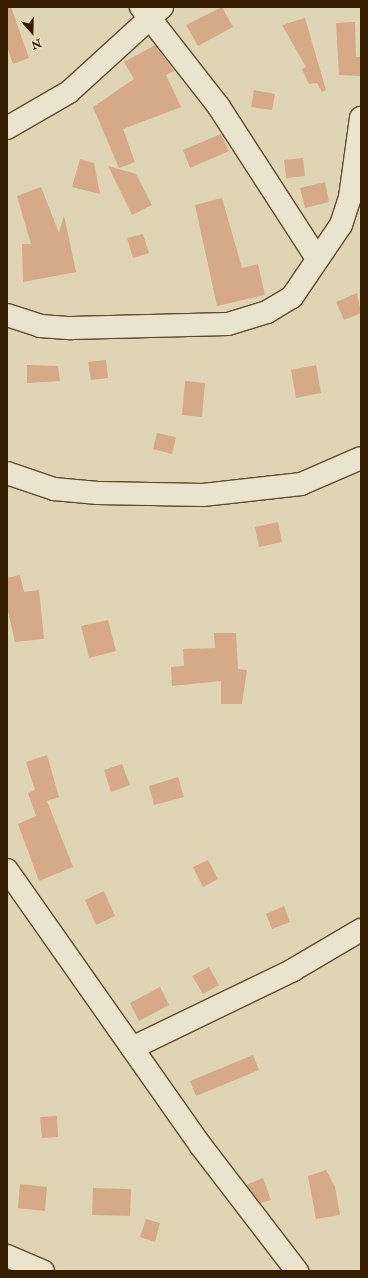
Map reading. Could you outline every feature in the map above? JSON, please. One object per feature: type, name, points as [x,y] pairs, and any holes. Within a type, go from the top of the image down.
[{"type":"street","points":[[7,128],[69,92],[152,10],[219,107],[316,257]]},
{"type":"street","points":[[7,315],[40,326],[71,328],[241,323],[292,297],[308,277],[316,257],[333,241],[356,188],[361,118]]},
{"type":"street","points":[[7,473],[69,490],[203,495],[301,484],[361,458]]},
{"type":"street","points":[[7,870],[132,1048],[298,1271]]},
{"type":"street","points":[[132,1048],[293,970],[361,930]]},
{"type":"street","points":[[7,1256],[43,1271]]},
{"type":"building","points":[[7,7],[11,7],[29,58],[13,64],[7,46]]},
{"type":"building","points":[[222,7],[233,27],[198,46],[186,25]]},
{"type":"building","points":[[305,18],[326,90],[322,92],[317,83],[309,84],[302,69],[306,67],[282,25]]},
{"type":"building","points":[[355,22],[356,57],[361,57],[361,76],[339,75],[336,23]]},
{"type":"building","points":[[155,45],[174,71],[166,75],[181,107],[123,129],[135,162],[119,168],[93,107],[134,79],[124,62]]},
{"type":"building","points":[[254,90],[275,94],[272,110],[251,107]]},
{"type":"building","points":[[221,134],[229,151],[190,168],[183,150]]},
{"type":"building","points":[[303,158],[305,176],[286,178],[284,160]]},
{"type":"building","points":[[80,159],[94,163],[100,194],[72,187]]},
{"type":"building","points":[[108,166],[136,174],[152,205],[132,215]]},
{"type":"building","points":[[325,182],[329,202],[305,208],[300,188]]},
{"type":"building","points":[[41,187],[59,233],[64,215],[76,272],[23,282],[22,244],[31,244],[17,196]]},
{"type":"building","points":[[222,198],[242,268],[258,264],[265,295],[217,306],[195,205]]},
{"type":"building","points":[[143,234],[149,253],[133,258],[127,238]]},
{"type":"building","points":[[357,293],[361,313],[344,320],[336,302]]},
{"type":"building","points":[[106,360],[108,378],[91,380],[88,362]]},
{"type":"building","points":[[27,365],[58,366],[60,381],[27,383]]},
{"type":"building","points":[[316,365],[321,393],[296,398],[291,370]]},
{"type":"building","points":[[185,381],[205,383],[202,417],[182,415]]},
{"type":"building","points":[[157,433],[176,437],[172,454],[153,449]]},
{"type":"building","points":[[278,522],[282,542],[259,547],[255,527]]},
{"type":"building","points":[[20,575],[24,592],[39,590],[44,639],[15,642],[7,607],[7,578]]},
{"type":"building","points":[[108,620],[116,651],[89,658],[81,626]]},
{"type":"building","points":[[214,633],[236,633],[238,669],[247,670],[242,704],[221,704],[221,681],[172,686],[171,667],[184,666],[183,649],[215,648]]},
{"type":"building","points":[[47,755],[59,797],[47,801],[73,867],[39,881],[18,824],[36,816],[28,793],[35,790],[26,762]]},
{"type":"building","points":[[122,764],[130,785],[111,792],[104,770]]},
{"type":"building","points":[[178,777],[184,797],[154,805],[149,786]]},
{"type":"building","points":[[208,860],[218,879],[203,887],[193,867]]},
{"type":"building","points":[[104,891],[115,916],[96,925],[85,900]]},
{"type":"building","points":[[284,906],[290,922],[272,929],[266,914]]},
{"type":"building","points":[[209,967],[219,985],[203,994],[192,976]]},
{"type":"building","points":[[160,987],[169,1005],[139,1021],[130,1003]]},
{"type":"building","points":[[253,1055],[259,1070],[196,1096],[190,1081]]},
{"type":"building","points":[[57,1116],[58,1137],[42,1138],[40,1117]]},
{"type":"building","points":[[326,1170],[335,1187],[340,1215],[316,1219],[308,1176]]},
{"type":"building","points":[[263,1178],[271,1200],[261,1203],[246,1185]]},
{"type":"building","points":[[20,1184],[47,1187],[45,1211],[18,1208]]},
{"type":"building","points":[[93,1188],[131,1189],[130,1216],[92,1215]]},
{"type":"building","points":[[146,1219],[160,1223],[155,1242],[140,1237]]}]
